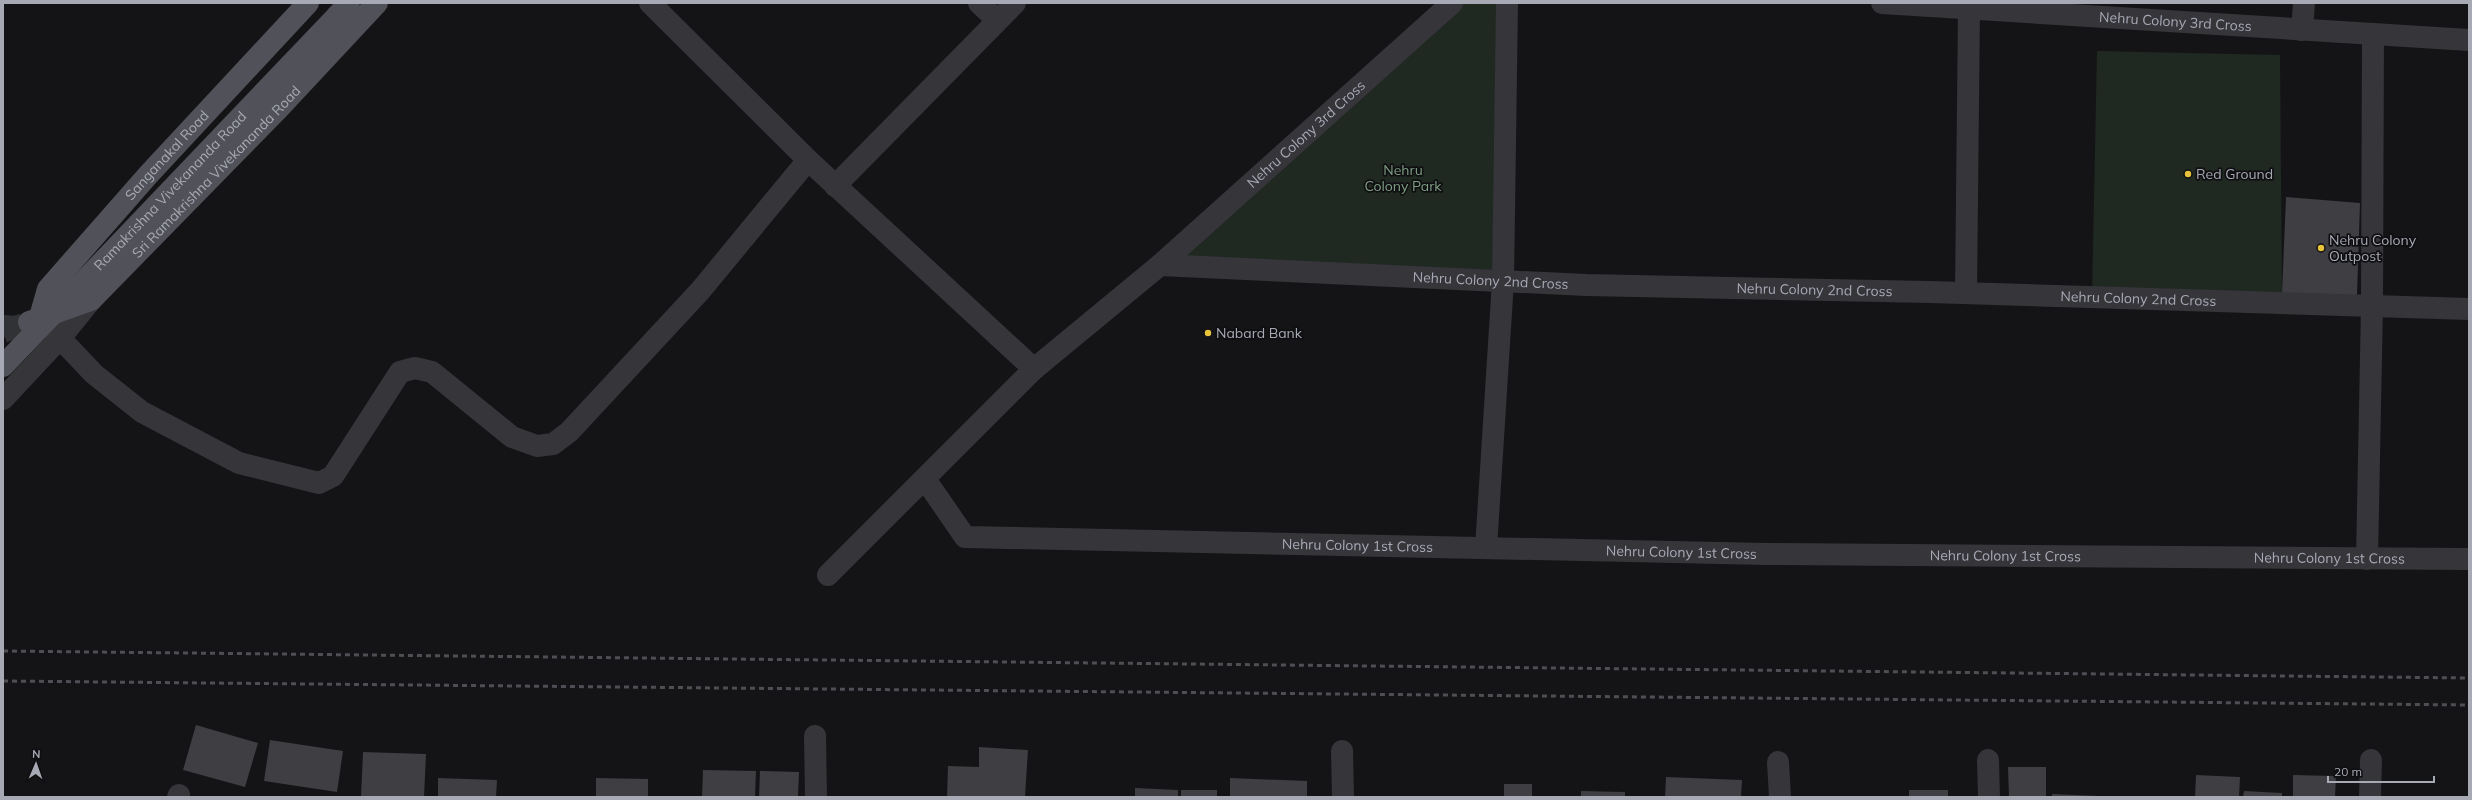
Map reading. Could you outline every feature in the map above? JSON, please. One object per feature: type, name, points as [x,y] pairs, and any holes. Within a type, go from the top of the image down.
[{"type":"main road","name":"Sanganakal Road","points":[[35,319],[48,289],[149,174],[308,3]]},
{"type":"main road","name":"Sri Ramakrishna Vivekananda Road","points":[[35,319],[91,300],[279,108],[376,3]]},
{"type":"main road","name":"Ramakrishna Vivekananda Road","points":[[3,366],[343,9]]},
{"type":"street","points":[[650,3],[835,186],[1034,369]]},
{"type":"street","points":[[979,3],[997,20]]},
{"type":"street","points":[[835,186],[1014,3]]},
{"type":"street","name":"Nehru Colony 3rd Cross","points":[[828,575],[1034,369],[1160,264],[1452,3]]},
{"type":"street","points":[[1486,548],[1502,281],[1507,3]]},
{"type":"street","name":"Nehru Colony 3rd Cross","points":[[1882,3],[2469,40]]},
{"type":"street","points":[[2302,30],[2304,3]]},
{"type":"street","points":[[1966,293],[1969,9]]},
{"type":"street","points":[[2367,558],[2372,306],[2373,34]]},
{"type":"street","points":[[35,319],[61,337],[94,374],[142,412],[239,462],[296,479],[319,483],[333,476],[400,372],[415,368],[432,372],[512,437],[537,446],[553,444],[570,432],[700,291],[808,160]]},
{"type":"street","name":"Nehru Colony 2nd Cross","points":[[1160,264],[1502,281],[1966,293],[2469,309]]},
{"type":"street","points":[[3,399],[61,337],[91,300]]},
{"type":"street","name":"Nehru Colony 1st Cross","points":[[925,479],[965,537],[1766,554],[2469,559]]},
{"type":"street","points":[[816,736],[816,797]]},
{"type":"street","points":[[1342,751],[1342,797]]},
{"type":"street","points":[[1988,760],[1989,797]]},
{"type":"street","points":[[2370,797],[2371,760]]},
{"type":"street","points":[[1778,762],[1780,797]]},
{"type":"green space","name":"Nehru Colony Park","points":[[1460,3],[1499,3],[1494,276],[1179,256]]},
{"type":"green space","name":"Red Ground","points":[[2097,51],[2280,55],[2282,293],[2092,297]]},
{"type":"building","name":"Nehru Colony Outpost","points":[[2286,197],[2360,203],[2357,296],[2282,293]]},
{"type":"building","points":[[196,725],[258,743],[245,787],[183,770]]},
{"type":"building","points":[[270,740],[343,751],[337,792],[264,781]]},
{"type":"building","points":[[979,747],[1028,750],[1025,797],[947,797],[948,766],[979,767]]},
{"type":"building","points":[[363,752],[426,754],[424,797],[361,797]]},
{"type":"building","points":[[2008,767],[2046,767],[2046,797],[2009,797]]},
{"type":"building","points":[[703,770],[756,771],[755,797],[702,797]]},
{"type":"building","points":[[760,771],[799,772],[798,797],[759,797]]},
{"type":"building","points":[[2196,775],[2240,777],[2239,797],[2195,797]]},
{"type":"building","points":[[2293,775],[2336,776],[2335,797],[2293,797]]},
{"type":"building","points":[[1666,777],[1742,780],[1741,797],[1665,797]]},
{"type":"building","points":[[438,778],[497,780],[496,797],[438,797]]},
{"type":"building","points":[[596,778],[648,779],[648,797],[596,797]]},
{"type":"building","points":[[1230,778],[1307,781],[1307,797],[1230,797]]},
{"type":"building","points":[[1504,784],[1532,784],[1532,797],[1504,797]]},
{"type":"building","points":[[1135,788],[1178,790],[1178,797],[1135,797]]},
{"type":"building","points":[[1181,790],[1217,790],[1217,797],[1181,797]]},
{"type":"building","points":[[1909,790],[1948,790],[1948,797],[1909,797]]},
{"type":"building","points":[[1581,791],[1625,792],[1625,797],[1581,797]]},
{"type":"building","points":[[2244,791],[2282,793],[2282,797],[2243,797]]},
{"type":"building","points":[[2052,794],[2099,796],[2099,797],[2052,797]]},
{"type":"tunnel","points":[[3,332],[29,322]]},
{"type":"tunnel","points":[[3,326],[18,327]]},
{"type":"railway","points":[[3,651],[2469,678]]},
{"type":"railway","points":[[3,681],[2469,705]]},
{"type":"place","name":"Red Ground","points":[[2188,174]]},
{"type":"place","name":"Nehru Colony Outpost","points":[[2321,248]]},
{"type":"place","name":"Nabard Bank","points":[[1208,333]]}]
